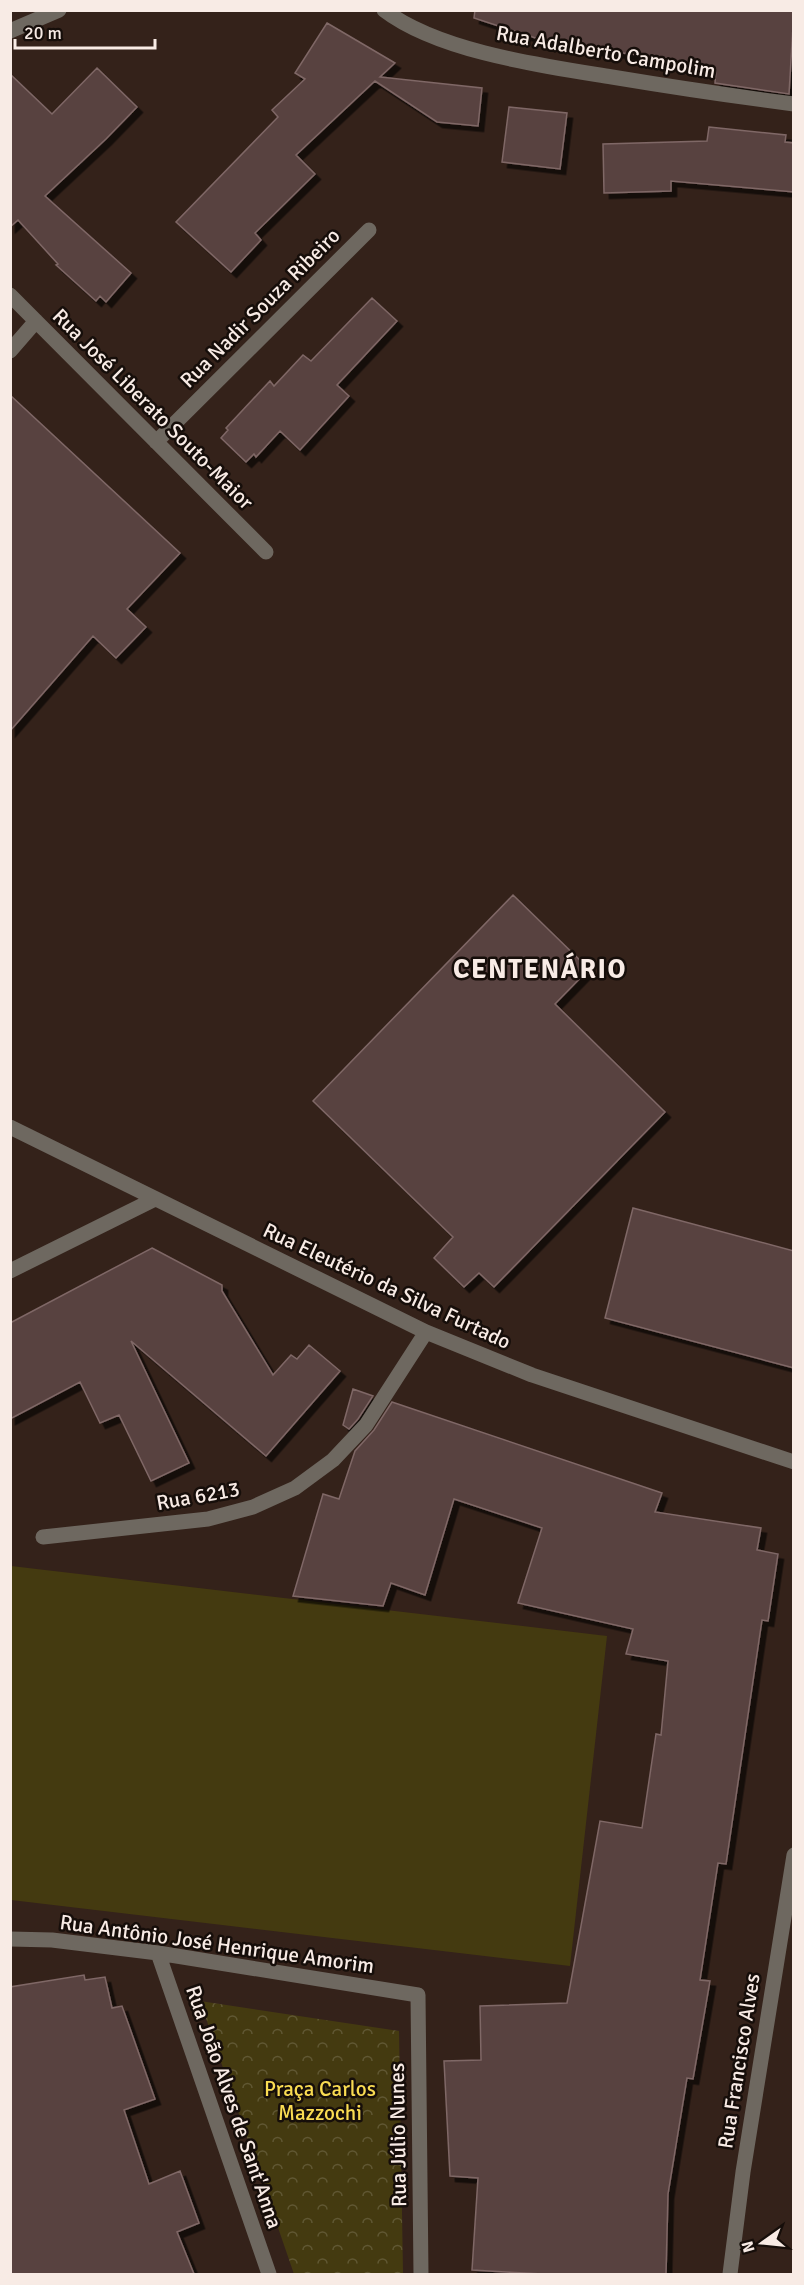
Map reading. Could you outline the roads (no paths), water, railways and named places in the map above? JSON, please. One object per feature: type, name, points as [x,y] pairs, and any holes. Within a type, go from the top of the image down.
[{"type":"street","points":[[10,31],[59,10]]},
{"type":"street","name":"Rua Adalberto Campolim","points":[[384,10],[396,19],[469,48],[555,68],[794,104]]},
{"type":"street","name":"Rua Nadir Souza Ribeiro","points":[[156,442],[369,230]]},
{"type":"street","name":"Rua José Liberato Souto-Maior","points":[[10,295],[266,552]]},
{"type":"street","points":[[10,351],[36,321]]},
{"type":"street","name":"Rua Eleutério da Silva Furtado","points":[[10,1127],[426,1332],[532,1375],[794,1462]]},
{"type":"street","points":[[10,1271],[156,1199]]},
{"type":"street","name":"Rua 6213","points":[[43,1537],[208,1519],[253,1507],[295,1488],[333,1460],[366,1425],[426,1332]]},
{"type":"street","name":"Rua Francisco Alves","points":[[730,2274],[743,2172],[794,1855]]},
{"type":"street","name":"Rua Antônio José Henrique Amorim","points":[[10,1939],[52,1940],[159,1953],[418,1995]]},
{"type":"street","name":"Rua João Alves de Sant'Anna","points":[[159,1953],[269,2274]]},
{"type":"street","name":"Rua Júlio Nunes","points":[[418,1995],[421,2274]]},
{"type":"district","name":"CENTENÁRIO","points":[[540,969]]},
{"type":"park label","name":"Praça Carlos Mazzochi","points":[[320,2101]]}]
